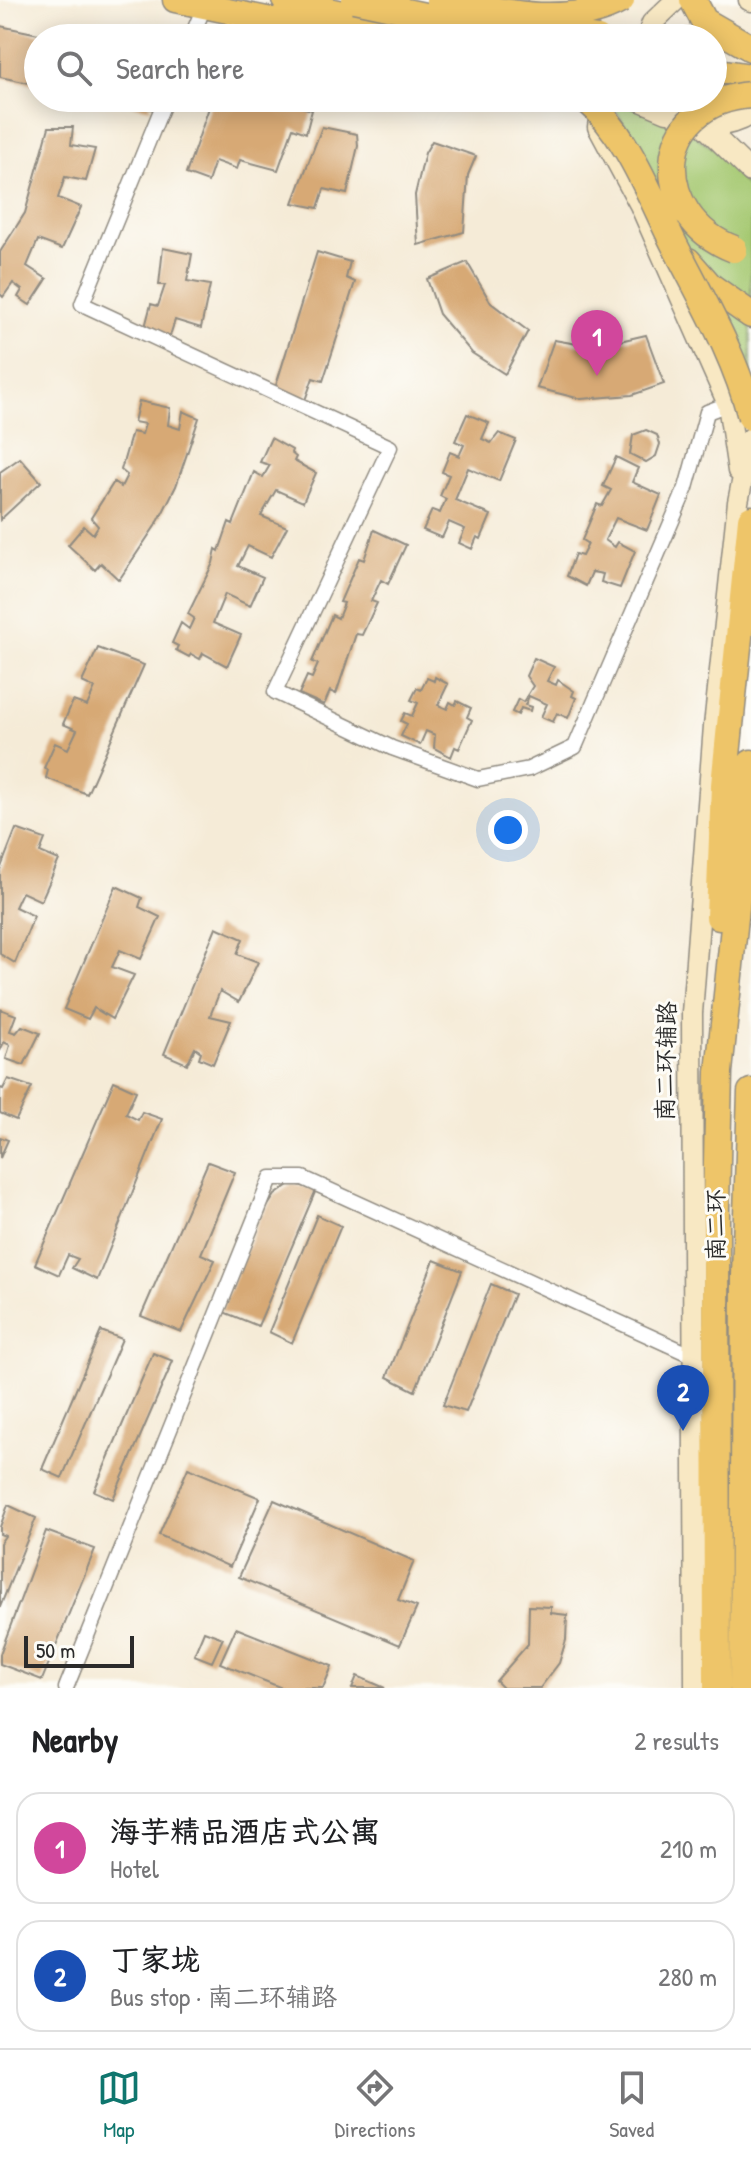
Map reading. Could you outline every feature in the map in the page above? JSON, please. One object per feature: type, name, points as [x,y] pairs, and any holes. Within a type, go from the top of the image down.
[{"type":"highway","points":[[439,0],[560,15],[586,14],[621,0]]},
{"type":"highway","points":[[693,0],[704,21],[709,24]]},
{"type":"highway","points":[[727,34],[751,48]]},
{"type":"highway","points":[[727,100],[751,95]]},
{"type":"highway","points":[[598,112],[616,132],[733,359],[740,411]]},
{"type":"highway","points":[[700,112],[681,130],[675,148],[674,171],[686,212],[715,242],[734,249],[751,249]]},
{"type":"highway","points":[[671,239],[710,286],[751,315]]},
{"type":"highway","points":[[719,1072],[718,865],[745,510]]},
{"type":"highway","name":"南二环","points":[[717,1688],[716,1207],[719,1072],[751,763]]},
{"type":"highway","name":"南二环","points":[[743,1688],[745,1276],[751,1092]]},
{"type":"main road","points":[[175,0],[322,24]]},
{"type":"main road","points":[[354,0],[479,24]]},
{"type":"main road","points":[[727,56],[751,59]]},
{"type":"main road","points":[[727,72],[751,76]]},
{"type":"street","points":[[541,0],[603,0]]},
{"type":"street","points":[[541,0],[568,11],[573,24]]},
{"type":"street","points":[[652,24],[676,0]]},
{"type":"street","points":[[197,24],[204,7]]},
{"type":"street","points":[[160,112],[82,304],[390,447],[275,692],[392,748],[478,779],[529,769],[575,747],[686,488],[707,412],[740,411]]},
{"type":"street","points":[[600,112],[598,127],[640,205],[740,411],[737,458],[745,510]]},
{"type":"street","points":[[666,112],[704,126],[723,126],[751,114]]},
{"type":"street","points":[[670,112],[673,115]]},
{"type":"street","points":[[704,126],[751,172]]},
{"type":"street","name":"南二环辅路","points":[[695,1688],[691,1355],[693,998],[702,851],[745,510],[751,438]]},
{"type":"street","points":[[66,1688],[271,1178],[303,1178],[691,1355]]},
{"type":"green space","points":[[617,112],[659,112],[720,152],[751,192],[751,378]]},
{"type":"building","points":[[0,26],[24,31],[24,82],[0,77]]},
{"type":"building","points":[[207,112],[311,112],[306,133],[293,128],[278,170],[240,160],[237,169],[215,161],[208,182],[186,174]]},
{"type":"building","points":[[49,127],[73,127],[71,145],[95,149],[86,181],[65,177],[58,198],[81,207],[62,249],[38,240],[27,266],[47,279],[30,305],[18,297],[22,290],[13,283],[3,297],[0,294],[0,252],[25,213]]},
{"type":"building","points":[[322,127],[357,134],[358,146],[347,194],[324,189],[318,208],[293,203]]},
{"type":"building","points":[[432,141],[476,156],[468,175],[464,232],[418,245],[415,195],[425,153]]},
{"type":"building","points":[[163,248],[192,254],[187,281],[210,285],[201,328],[175,320],[169,339],[144,331],[151,304],[158,306],[165,285],[159,285]]},
{"type":"building","points":[[317,252],[350,262],[346,278],[355,282],[323,381],[313,378],[304,403],[274,392]]},
{"type":"building","points":[[467,262],[491,303],[528,331],[505,374],[472,353],[439,314],[427,279]]},
{"type":"building","points":[[646,335],[664,384],[632,395],[581,399],[537,388],[554,340],[594,347]]},
{"type":"building","points":[[139,401],[170,408],[168,425],[180,429],[183,411],[199,418],[176,486],[159,520],[119,580],[101,563],[95,570],[68,545],[84,526],[93,534],[98,526],[91,518],[114,482],[121,487],[127,475],[121,470],[132,432],[142,434],[145,424],[134,422]]},
{"type":"building","points":[[467,414],[489,423],[482,439],[491,443],[499,433],[516,440],[499,481],[468,468],[455,500],[491,515],[481,539],[477,537],[472,549],[459,543],[465,529],[449,522],[442,538],[423,530],[432,510],[440,513],[446,499],[440,496],[449,475],[442,472],[450,452],[459,456],[464,445],[455,441]]},
{"type":"building","points":[[646,430],[657,435],[660,444],[656,456],[646,462],[630,454],[633,435]]},
{"type":"building","points":[[271,438],[292,450],[296,457],[294,461],[316,473],[303,502],[276,490],[261,516],[287,527],[271,557],[248,546],[238,566],[263,577],[250,606],[225,594],[213,623],[241,635],[227,666],[203,653],[200,659],[191,654],[189,657],[176,650],[178,646],[172,643],[181,623],[189,629],[194,618],[188,614],[213,563],[216,549],[219,551],[229,522],[233,524],[254,472],[263,477],[270,465],[260,462]]},
{"type":"building","points":[[616,457],[638,468],[632,482],[661,495],[647,530],[616,518],[605,540],[615,547],[618,542],[635,551],[620,588],[601,582],[603,574],[592,572],[586,586],[567,576],[575,554],[582,556],[588,544],[582,540],[597,504],[602,506],[611,490],[603,486]]},
{"type":"building","points":[[20,458],[41,482],[0,520],[0,472]]},
{"type":"building","points":[[374,530],[406,545],[388,584],[381,580],[371,601],[377,603],[362,635],[356,634],[336,694],[330,691],[324,705],[299,694],[307,676],[312,678],[318,664],[312,662],[332,615],[338,618],[344,603],[340,602],[359,558],[364,560]]},
{"type":"building","points":[[98,648],[144,665],[87,794],[46,778],[48,770],[44,768],[55,743],[68,749],[77,730],[63,724],[73,701],[87,706],[95,688],[82,682]]},
{"type":"building","points":[[534,658],[554,667],[547,681],[556,685],[558,680],[574,691],[572,696],[576,698],[568,718],[557,713],[553,722],[541,717],[547,704],[529,696],[525,705],[531,707],[530,711],[521,708],[518,715],[512,712],[518,699],[523,702],[533,686],[526,676]]},
{"type":"building","points":[[435,677],[448,684],[438,705],[447,709],[450,702],[455,705],[457,701],[471,708],[467,717],[472,720],[459,749],[455,747],[451,757],[434,748],[435,735],[426,731],[420,745],[401,736],[407,724],[401,721],[405,713],[412,716],[418,703],[411,700],[417,688],[421,690],[427,678],[434,681]]},
{"type":"building","points":[[16,829],[45,839],[40,852],[59,860],[41,901],[22,892],[15,907],[34,916],[15,963],[0,954],[0,870]]},
{"type":"building","points":[[116,886],[142,898],[139,907],[160,917],[141,959],[120,950],[112,967],[134,975],[112,1019],[94,1008],[88,1019],[64,1009]]},
{"type":"building","points":[[216,927],[243,939],[237,954],[258,962],[239,1002],[220,991],[210,1016],[231,1021],[213,1064],[199,1058],[201,1052],[195,1048],[187,1064],[164,1054]]},
{"type":"building","points":[[0,1009],[16,1015],[10,1031],[16,1033],[22,1026],[40,1033],[24,1065],[6,1059],[10,1045],[4,1042],[0,1051]]},
{"type":"building","points":[[8,1079],[32,1087],[16,1120],[0,1113],[0,1088],[3,1089]]},
{"type":"building","points":[[114,1081],[136,1091],[126,1114],[138,1120],[142,1112],[162,1119],[97,1280],[72,1268],[78,1259],[68,1255],[59,1275],[35,1264]]},
{"type":"building","points":[[0,1137],[8,1140],[0,1158]]},
{"type":"building","points":[[208,1162],[235,1172],[201,1254],[215,1260],[181,1332],[141,1316]]},
{"type":"building","points":[[292,1183],[316,1190],[258,1326],[221,1311],[259,1219],[275,1195]]},
{"type":"building","points":[[317,1215],[341,1226],[292,1343],[269,1332]]},
{"type":"building","points":[[434,1260],[462,1271],[415,1391],[387,1377]]},
{"type":"building","points":[[491,1284],[514,1294],[466,1412],[443,1405]]},
{"type":"building","points":[[101,1331],[122,1339],[62,1478],[42,1469]]},
{"type":"building","points":[[153,1353],[173,1361],[113,1499],[94,1491]]},
{"type":"building","points":[[188,1468],[260,1498],[230,1567],[159,1535]]},
{"type":"building","points":[[274,1500],[414,1561],[398,1600],[417,1607],[400,1645],[239,1577]]},
{"type":"building","points":[[8,1505],[36,1518],[0,1607],[0,1543],[5,1536],[0,1534],[0,1527]]},
{"type":"building","points":[[46,1531],[95,1549],[42,1680],[0,1664],[0,1654]]},
{"type":"building","points":[[529,1606],[551,1607],[551,1613],[567,1615],[566,1640],[559,1663],[540,1688],[503,1688],[496,1681],[528,1644]]},
{"type":"building","points":[[236,1628],[332,1666],[323,1688],[282,1688],[220,1663]]},
{"type":"building","points":[[204,1631],[223,1638],[212,1662],[194,1655]]},
{"type":"building","points":[[357,1676],[385,1688],[352,1688]]},
{"type":"place","name":"海芋精品酒店式公寓","points":[[597,376]]},
{"type":"place","name":"丁家垅","points":[[683,1431]]}]
